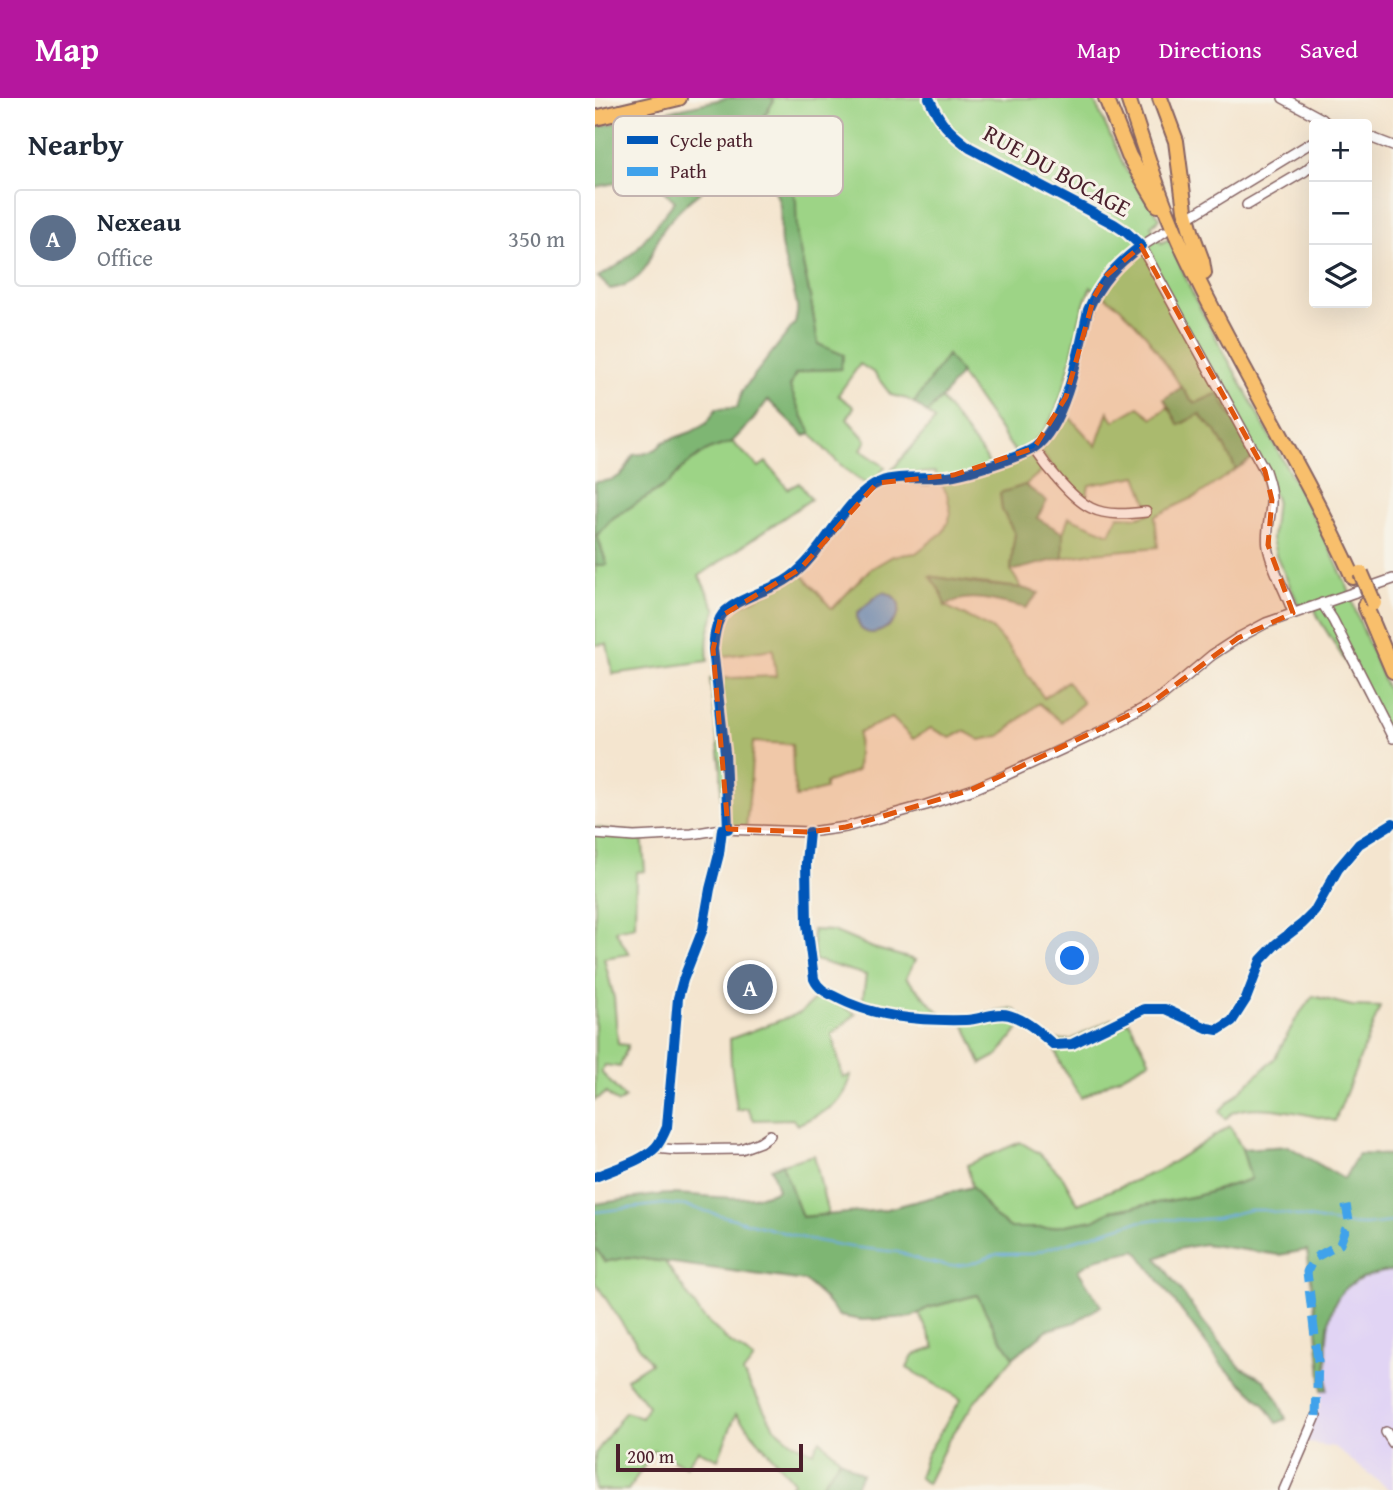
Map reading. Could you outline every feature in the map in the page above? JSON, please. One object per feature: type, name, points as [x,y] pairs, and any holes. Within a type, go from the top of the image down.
[{"type":"highway","points":[[595,109],[637,98]]},
{"type":"highway","points":[[595,118],[679,98]]},
{"type":"highway","points":[[1100,98],[1158,206],[1177,248],[1188,261]]},
{"type":"highway","points":[[1106,98],[1129,156]]},
{"type":"highway","points":[[1128,98],[1167,213],[1188,261],[1357,575]]},
{"type":"highway","points":[[1138,98],[1174,205],[1204,273],[1338,525],[1393,671]]},
{"type":"highway","points":[[1160,98],[1176,141]]},
{"type":"highway","points":[[1172,98],[1185,209],[1204,273]]},
{"type":"highway","points":[[1369,604],[1393,648]]},
{"type":"street","name":"RUE DU BOCAGE","points":[[929,98],[937,117],[950,133],[970,148],[1114,224],[1141,246],[1164,232]]},
{"type":"street","points":[[1283,98],[1322,119]]},
{"type":"street","points":[[1372,138],[1393,146]]},
{"type":"street","points":[[1192,215],[1309,144]]},
{"type":"street","points":[[1247,205],[1309,167]]},
{"type":"street","points":[[595,1177],[646,1155],[662,1139],[667,1127],[678,998],[703,929],[709,888],[725,829],[725,752],[713,649],[720,616],[728,608],[782,582],[800,569],[866,490],[888,479],[954,475],[1034,447],[1052,426],[1066,397],[1094,298],[1107,275],[1141,246],[1265,471],[1271,486],[1272,500],[1268,545],[1272,562],[1293,613]]},
{"type":"street","points":[[1034,447],[1044,463],[1093,509],[1127,514],[1146,512]]},
{"type":"street","points":[[595,834],[634,837],[725,829],[809,832],[846,827],[926,805],[1028,766],[1104,730],[1146,707],[1171,690],[1212,655],[1266,623],[1393,579]]},
{"type":"street","points":[[1322,603],[1393,738]]},
{"type":"street","points":[[809,832],[806,863],[807,924],[814,979],[818,987],[861,1009],[914,1019],[969,1020],[1006,1014],[1026,1022],[1054,1045],[1072,1044],[1144,1009],[1165,1009],[1217,1030],[1232,1021],[1246,999],[1261,960],[1314,912],[1338,869],[1359,844],[1393,823]]},
{"type":"street","points":[[655,1148],[741,1149],[770,1135]]},
{"type":"street","points":[[1284,1490],[1316,1416]]},
{"type":"street","points":[[1386,1432],[1393,1443]]},
{"type":"highlighted area","points":[[1141,246],[1265,471],[1272,500],[1268,545],[1293,613],[1238,638],[1146,707],[971,790],[846,827],[809,832],[728,829],[713,649],[721,616],[800,569],[877,483],[954,475],[1034,448],[1066,397],[1094,297],[1107,275]]},
{"type":"shaded area","points":[[1393,1270],[1393,1490],[1390,1490],[1334,1447],[1301,1442],[1320,1406],[1322,1390],[1327,1389],[1328,1322],[1337,1300],[1346,1287],[1373,1274]]},
{"type":"green space","points":[[727,98],[773,98],[764,116],[646,116]]},
{"type":"green space","points":[[773,98],[1093,98],[1126,170],[1160,218],[1151,226],[1161,243],[1169,239],[1195,299],[1320,528],[1348,588],[1393,704],[1393,750],[1312,602],[1299,606],[1276,555],[1272,539],[1276,499],[1218,394],[1196,403],[1189,398],[1146,335],[1120,307],[1091,287],[1083,307],[1059,403],[1048,424],[1034,441],[1015,452],[947,355],[914,403],[891,395],[874,373],[860,364],[838,395],[854,407],[847,419],[866,440],[861,450],[885,467],[877,479],[868,484],[862,481],[846,470],[822,446],[805,422],[790,387],[796,374],[812,370],[840,369],[818,344],[796,220],[788,196],[843,196],[843,116],[764,116]]},
{"type":"green space","points":[[613,123],[613,184],[595,187],[596,127]]},
{"type":"green space","points":[[669,196],[695,196],[661,233],[646,267],[639,276],[622,286],[610,289],[598,277],[635,251],[675,201]]},
{"type":"green space","points":[[777,196],[794,196],[796,201],[797,237],[818,344],[844,355],[840,369],[795,374],[790,387],[811,433],[805,436],[768,400],[732,442],[705,451],[681,469],[669,483],[613,518],[597,535],[607,565],[595,565],[595,482],[615,479],[627,468],[633,455],[650,452],[663,442],[691,432],[707,423],[716,409],[737,408],[742,391],[795,323],[797,307],[781,244]]},
{"type":"green space","points":[[947,355],[961,373],[927,413],[914,403]]},
{"type":"green space","points":[[1182,387],[1196,403],[1218,393],[1255,457],[1236,469],[1216,431],[1200,414],[1179,425],[1164,399]]},
{"type":"green space","points":[[941,399],[986,458],[991,469],[1029,455],[1043,470],[1025,485],[1000,493],[1002,510],[1015,534],[1011,571],[1022,588],[931,577],[942,594],[945,606],[992,629],[1010,649],[1044,698],[1067,681],[1083,703],[1061,722],[1039,703],[1000,736],[980,740],[964,731],[951,738],[931,728],[913,739],[892,718],[859,732],[857,771],[825,783],[825,789],[796,797],[792,744],[753,742],[746,828],[721,827],[721,769],[710,679],[776,676],[773,649],[718,657],[720,633],[726,617],[729,612],[802,574],[832,609],[869,570],[893,556],[916,553],[943,532],[951,513],[947,494],[935,472],[894,475],[892,470],[935,420],[927,413]]},
{"type":"green space","points":[[1139,407],[1153,418],[1168,407],[1180,425],[1200,413],[1216,431],[1236,469],[1197,496],[1155,516],[1158,547],[1063,558],[1063,533],[1069,517],[1110,534],[1118,516],[1138,517],[1151,513],[1137,476],[1089,485],[1086,500],[1060,476],[1042,454],[1042,449],[1064,411],[1096,446],[1108,411],[1114,421]]},
{"type":"green space","points":[[732,442],[759,467],[766,462],[788,489],[799,483],[811,499],[699,576],[716,610],[708,635],[708,661],[613,674],[607,644],[595,645],[595,565],[607,564],[597,535],[613,518],[669,483],[681,469],[705,451]]},
{"type":"green space","points":[[1025,485],[1047,501],[1037,518],[1063,533],[1063,558],[1011,571],[1015,534],[1002,510],[1000,493]]},
{"type":"green space","points":[[930,576],[1022,588],[1039,593],[1026,608],[974,598],[954,601],[945,606],[942,594]]},
{"type":"green space","points":[[595,827],[642,833],[645,871],[636,872],[635,926],[615,930],[629,954],[604,958],[614,998],[618,1044],[628,1045],[620,1067],[605,1065],[601,1072],[625,1098],[618,1103],[606,1093],[595,1100]]},
{"type":"green space","points":[[812,930],[833,931],[873,948],[915,960],[906,978],[943,1016],[903,1014],[862,1006],[866,975],[815,960]]},
{"type":"green space","points":[[821,994],[856,1014],[832,1034],[843,1078],[851,1075],[844,1094],[824,1112],[797,1125],[793,1119],[754,1120],[748,1108],[737,1110],[730,1039],[800,1013]]},
{"type":"green space","points":[[1313,996],[1352,1006],[1380,1007],[1335,1121],[1284,1110],[1256,1108],[1234,1112],[1225,1119],[1219,1111],[1275,1058],[1297,1017]]},
{"type":"green space","points":[[1013,1009],[1026,1019],[998,1055],[981,1064],[962,1018]]},
{"type":"green space","points":[[1112,1019],[1119,1027],[1129,1021],[1150,1061],[1081,1098],[1060,1063],[1052,1040],[1071,1040]]},
{"type":"green space","points":[[1230,1126],[1242,1149],[1251,1179],[1197,1196],[1110,1211],[1094,1220],[1048,1228],[1011,1228],[994,1216],[972,1187],[967,1165],[1020,1142],[1039,1153],[1063,1177],[1078,1204],[1160,1170]]},
{"type":"green space","points":[[1288,1146],[1344,1179],[1358,1154],[1393,1155],[1393,1270],[1356,1281],[1338,1297],[1332,1309],[1327,1336],[1327,1390],[1322,1390],[1307,1250],[1279,1255],[1204,1244],[1178,1249],[1157,1258],[1240,1367],[1264,1380],[1277,1398],[1286,1419],[1277,1423],[1264,1404],[1222,1365],[1136,1250],[1098,1258],[1078,1270],[1101,1306],[1075,1322],[1047,1330],[1014,1357],[996,1332],[977,1295],[928,1308],[912,1317],[862,1320],[839,1316],[805,1281],[629,1257],[605,1262],[595,1247],[595,1204],[671,1194],[754,1197],[778,1190],[771,1168],[782,1164],[802,1217],[883,1210],[972,1187],[994,1216],[1011,1228],[1048,1228],[1094,1220],[1110,1211],[1197,1196],[1251,1179],[1242,1149]]},
{"type":"green space","points":[[814,1155],[828,1214],[802,1217],[782,1164]]},
{"type":"green space","points":[[595,1247],[605,1262],[629,1257],[665,1262],[702,1316],[728,1341],[754,1359],[743,1373],[774,1427],[792,1442],[813,1452],[820,1440],[840,1459],[818,1490],[787,1490],[794,1482],[736,1414],[718,1459],[698,1450],[686,1466],[654,1451],[628,1490],[595,1490],[595,1454],[625,1412],[642,1418],[648,1406],[626,1379],[651,1363],[595,1282]]},
{"type":"green space","points":[[977,1295],[996,1332],[1014,1357],[976,1400],[948,1441],[927,1484],[919,1477],[927,1454],[961,1399],[907,1368],[913,1355],[935,1348],[919,1313],[928,1308]]},
{"type":"green space","points":[[840,1459],[862,1474],[854,1490],[818,1490]]},
{"type":"water","points":[[885,592],[896,600],[899,609],[895,619],[877,632],[868,632],[860,627],[857,613]]},
{"type":"waterway","points":[[595,1212],[664,1204],[687,1206],[807,1239],[898,1252],[949,1266],[970,1264],[997,1254],[1030,1254],[1131,1223],[1157,1219],[1217,1218],[1249,1210],[1264,1210],[1342,1224],[1393,1222]]},
{"type":"marked path","points":[[1316,1416],[1318,1361],[1307,1272],[1314,1258],[1340,1244],[1349,1220],[1346,1205]]},
{"type":"cycle path","points":[[595,1177],[636,1161],[650,1152],[656,1147],[667,1127],[678,998],[703,929],[722,829],[728,829],[725,753],[713,649],[720,618],[738,602],[788,579],[810,558],[857,499],[880,482],[896,478],[962,473],[1007,460],[1034,448],[1055,422],[1063,404],[1093,300],[1110,274],[1141,246],[1114,224],[970,148],[945,126],[929,98]]},
{"type":"cycle path","points":[[809,832],[806,863],[807,924],[814,979],[820,987],[849,1003],[898,1017],[971,1020],[999,1014],[1009,1015],[1027,1024],[1054,1045],[1072,1044],[1144,1009],[1165,1009],[1207,1028],[1218,1030],[1232,1021],[1246,999],[1261,960],[1314,912],[1338,869],[1359,844],[1393,823]]},
{"type":"place","name":"Nexeau","points":[[750,987]]}]
